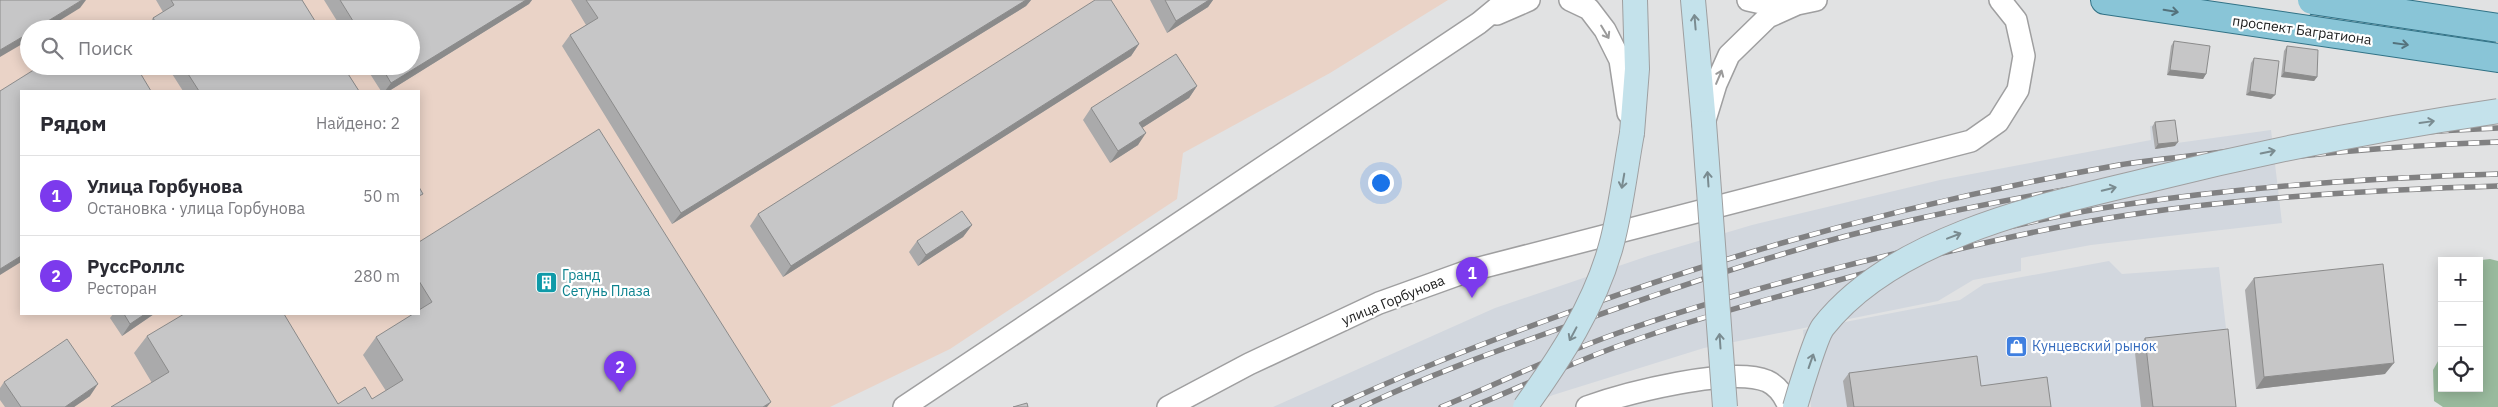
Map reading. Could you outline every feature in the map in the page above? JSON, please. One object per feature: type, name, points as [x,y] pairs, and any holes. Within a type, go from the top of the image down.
[{"type":"main road","points":[[1525,407],[1560,358],[1596,290],[1611,246],[1632,133],[1637,69],[1635,0]]},
{"type":"main road","points":[[1693,0],[1725,407]]},
{"type":"main road","name":"проспект Багратиона","points":[[2105,0],[2498,58]]},
{"type":"main road","points":[[2312,0],[2498,28]]},
{"type":"main road","points":[[1795,407],[1822,328],[1860,290],[1910,257],[1952,237],[2064,200],[2217,163],[2384,128],[2498,111]]},
{"type":"street","points":[[904,407],[1479,22],[1507,0]]},
{"type":"street","points":[[1479,22],[1529,0]]},
{"type":"street","points":[[1570,0],[1589,9],[1605,30],[1620,60],[1632,133]]},
{"type":"street","points":[[1748,0],[1766,4],[1807,2]]},
{"type":"street","name":"улица Горбунова","points":[[1168,407],[1249,364],[1379,303],[1468,270],[1749,200],[1971,141],[1998,122],[2018,90],[2024,56],[2016,20],[2000,0]]},
{"type":"street","points":[[1704,123],[1716,84],[1729,55],[1768,17],[1807,2]]},
{"type":"street","points":[[1596,406],[1684,383],[1722,376],[1749,376],[1769,382],[1785,397],[1789,407]]},
{"type":"street","points":[[1650,407],[1666,392],[1684,383]]},
{"type":"shaded area","points":[[0,0],[1448,0],[1330,73],[1183,153],[1177,199],[950,349],[830,407],[0,407]]},
{"type":"shaded area","points":[[2173,123],[2177,143],[2271,130],[2282,223],[2091,245],[2021,258],[2021,271],[1973,280],[1938,301],[1704,348],[1553,395],[1525,407],[1273,407],[1495,308],[1648,256],[1752,225],[1940,180],[2151,140],[2150,126]]},
{"type":"shaded area","name":"Кунцевский рынок","points":[[2109,261],[2122,274],[2219,267],[2235,407],[1811,407],[1803,330],[1960,300],[1984,284]]},
{"type":"green space","points":[[2483,260],[2498,261],[2498,407],[2443,407],[2434,401],[2433,370],[2438,361],[2438,392],[2483,392]]},
{"type":"building","points":[[0,0],[82,0],[50,20],[20,20],[20,38],[0,50]]},
{"type":"building","points":[[171,0],[302,0],[314,20],[154,20],[153,18],[174,5]]},
{"type":"building","points":[[340,0],[526,0],[420,65],[420,20],[352,20]]},
{"type":"building","points":[[586,0],[1026,0],[681,213],[570,35],[598,18]]},
{"type":"building","points":[[1095,0],[1111,0],[1139,44],[791,266],[758,214]]},
{"type":"building","points":[[1165,0],[1209,0],[1176,21]]},
{"type":"building","points":[[2174,41],[2210,46],[2206,74],[2170,70]]},
{"type":"building","points":[[2287,46],[2318,50],[2317,77],[2284,72]]},
{"type":"building","points":[[1176,54],[1197,86],[1139,123],[1146,133],[1118,151],[1091,108]]},
{"type":"building","points":[[2254,58],[2279,61],[2275,95],[2250,91]]},
{"type":"building","points":[[26,75],[141,75],[150,90],[20,90],[20,257],[0,269],[0,91]]},
{"type":"building","points":[[189,75],[349,75],[358,90],[198,90]]},
{"type":"building","points":[[386,75],[404,75],[391,83]]},
{"type":"building","points":[[2175,120],[2178,142],[2158,144],[2155,122]]},
{"type":"building","name":"Гранд Сетунь Плаза","points":[[599,129],[771,402],[763,407],[111,407],[169,372],[147,336],[182,315],[285,315],[338,404],[365,387],[372,399],[403,380],[376,337],[411,315],[420,315],[420,309],[432,302],[420,283],[420,241]]},
{"type":"building","points":[[962,211],[972,225],[926,255],[917,241]]},
{"type":"building","points":[[2383,264],[2394,363],[2264,377],[2254,278]]},
{"type":"building","points":[[125,315],[144,315],[130,324]]},
{"type":"building","points":[[2228,329],[2236,407],[2153,407],[2145,338]]},
{"type":"building","points":[[67,339],[98,384],[65,407],[21,407],[4,382]]},
{"type":"building","points":[[1977,356],[1981,386],[2047,377],[2051,407],[1854,407],[1849,373]]},
{"type":"building","points":[[1027,403],[1028,407],[1013,407]]},
{"type":"railway","points":[[2400,0],[2498,29]]},
{"type":"railway","points":[[1334,407],[1394,380],[1484,344],[1642,287],[1776,245],[1912,209],[2050,178],[2119,165],[2356,137],[2498,128]]},
{"type":"railway","points":[[1362,407],[1417,382],[1473,360],[1685,285],[1815,245],[1911,220],[2098,184],[2269,159],[2383,148],[2498,142]]},
{"type":"railway","points":[[1441,407],[1596,341],[1697,307],[1818,273],[2031,222],[2169,198],[2263,188],[2404,178],[2498,174]]},
{"type":"railway","points":[[1472,407],[1586,358],[1672,328],[1855,276],[2010,237],[2089,221],[2220,203],[2359,192],[2498,186]]},
{"type":"place","name":"Гранд Сетунь Плаза","points":[[546,283]]},
{"type":"place","name":"Улица Горбунова","points":[[1472,298]]},
{"type":"place","name":"Кунцевский рынок","points":[[2016,346]]},
{"type":"place","name":"РуссРоллс","points":[[620,392]]}]
